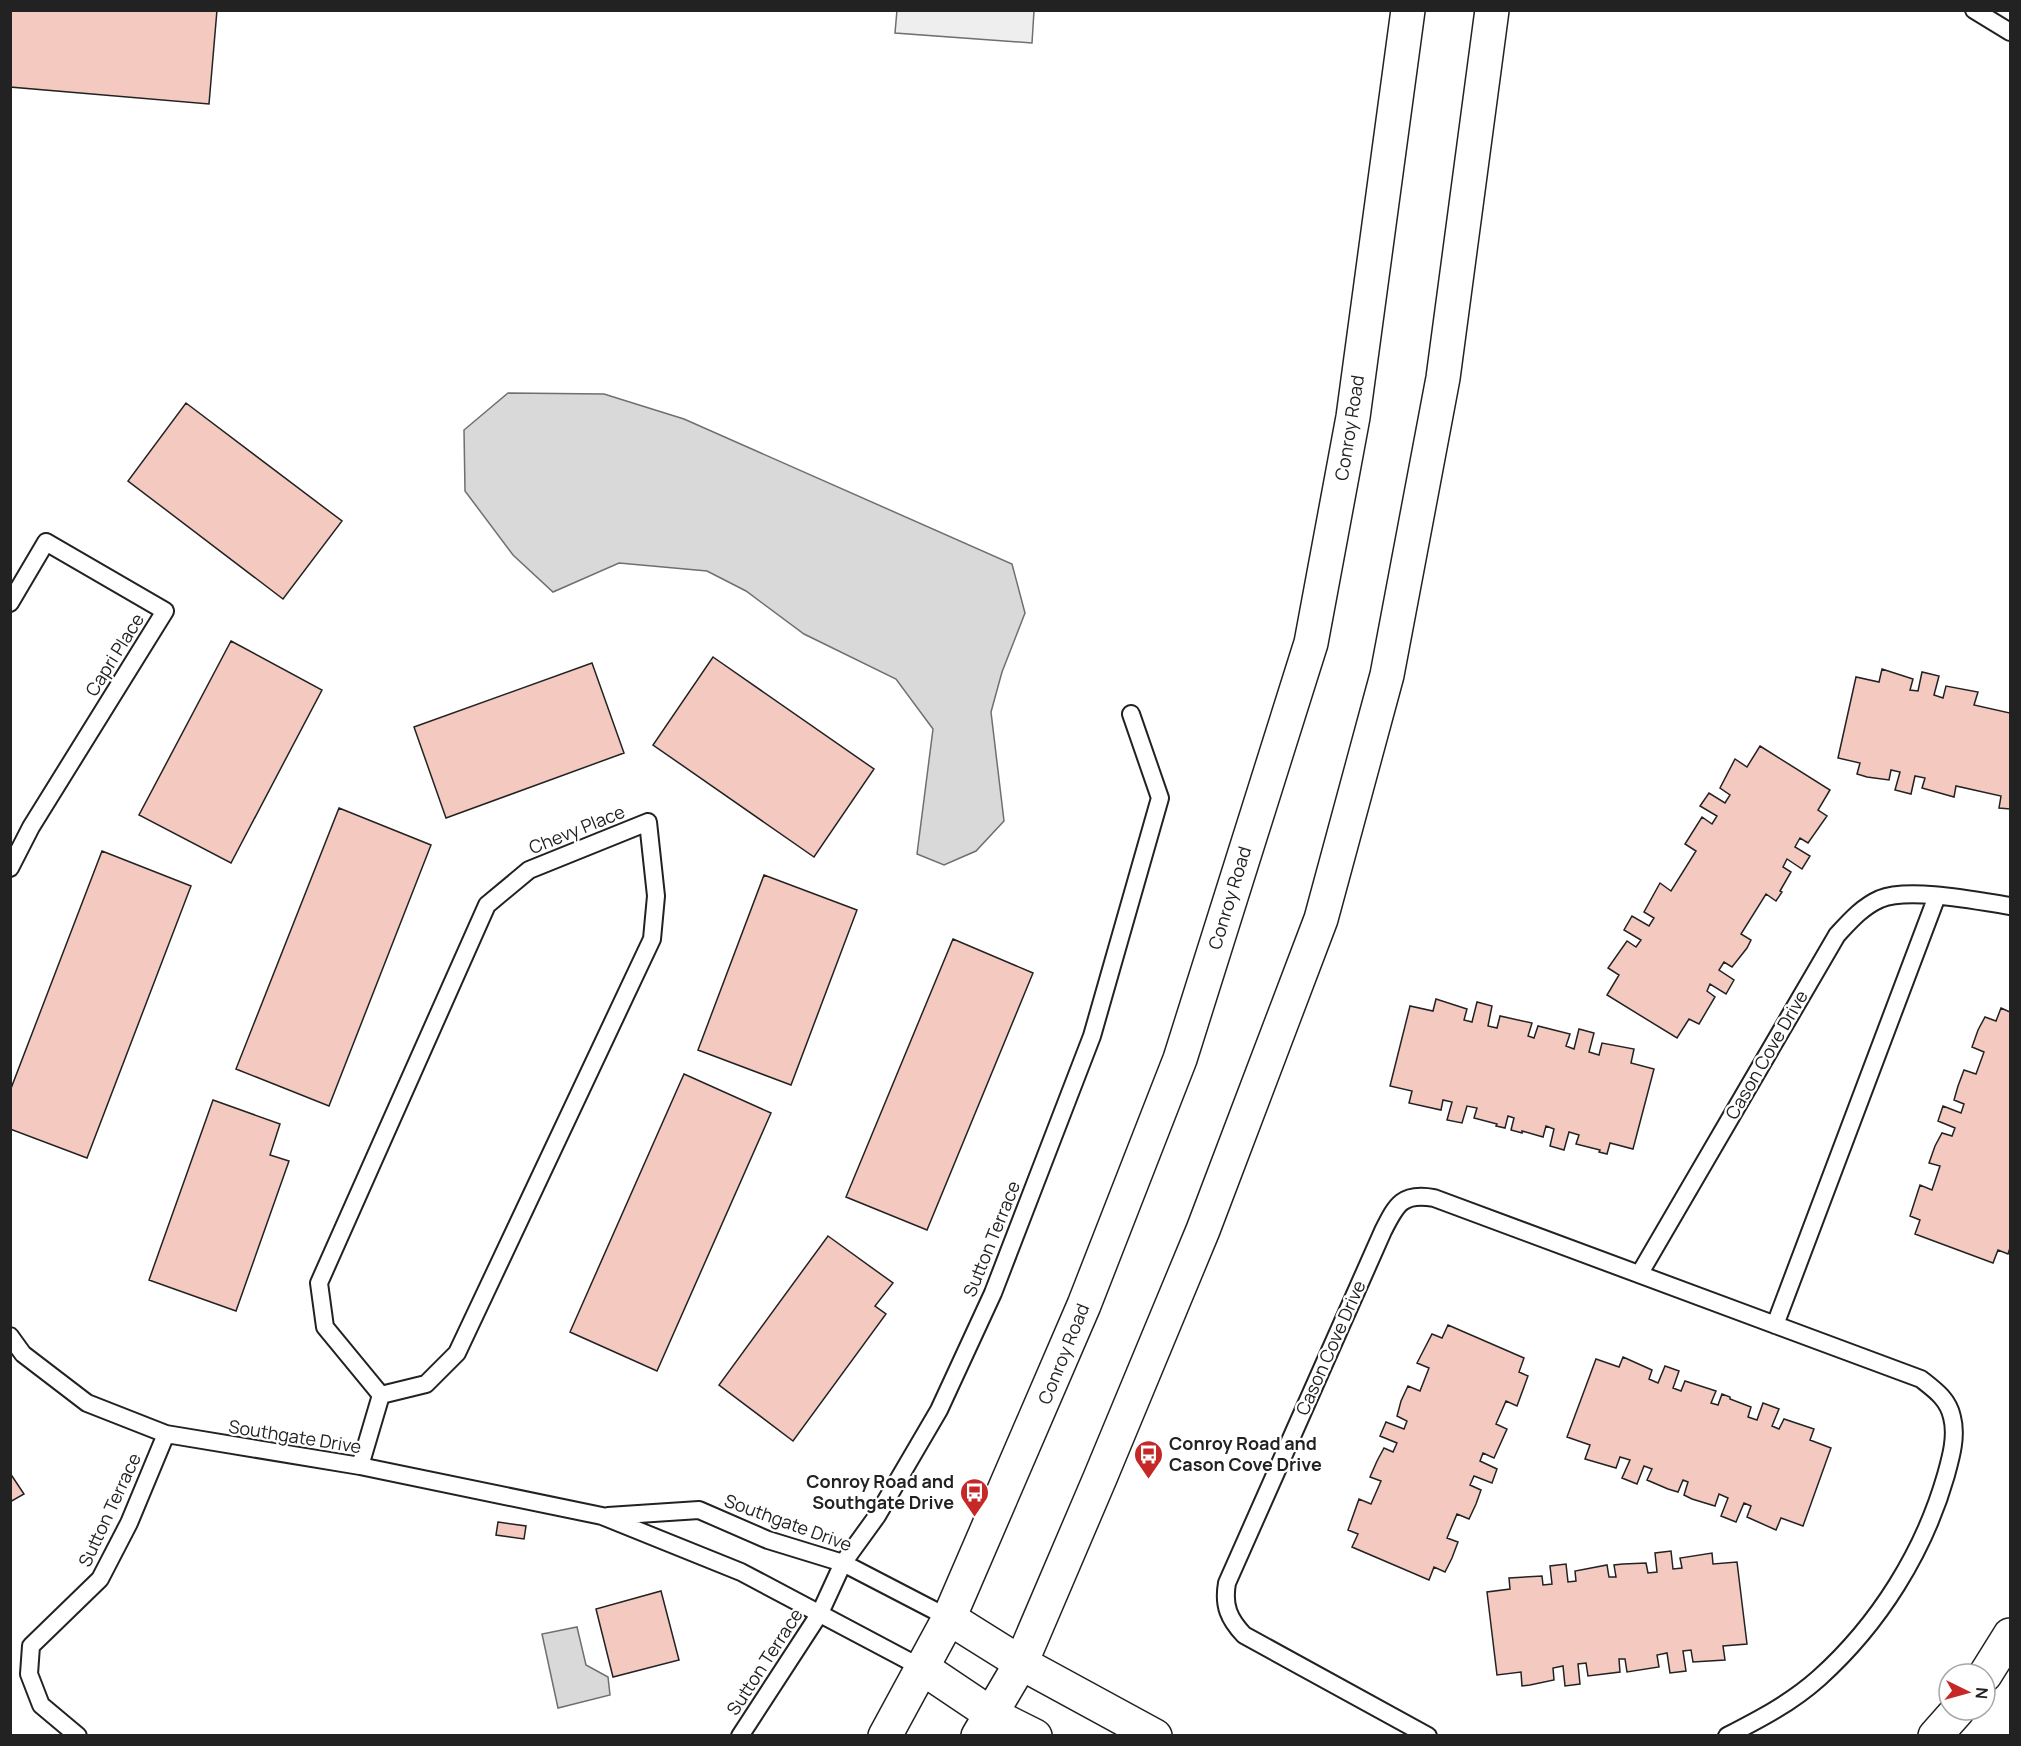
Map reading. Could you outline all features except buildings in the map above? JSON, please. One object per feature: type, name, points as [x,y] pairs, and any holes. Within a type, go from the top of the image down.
[{"type":"main road","name":"Conroy Road","points":[[885,1736],[924,1669],[950,1618],[1061,1363],[1180,1059],[1311,643],[1353,417],[1408,10]]},
{"type":"main road","points":[[985,1725],[1021,1663],[1203,1230],[1321,919],[1387,675],[1437,413],[1492,10]]},
{"type":"main road","points":[[950,1618],[1021,1663],[1155,1736]]},
{"type":"main road","points":[[1994,1662],[2010,1635]]},
{"type":"main road","points":[[924,1669],[985,1725],[1035,1736]]},
{"type":"main road","points":[[1935,1736],[1947,1722]]},
{"type":"lane","points":[[1974,10],[2010,32]]},
{"type":"lane","name":"Capri Place","points":[[10,603],[46,542],[165,611],[31,827],[10,868]]},
{"type":"lane","name":"Sutton Terrace","points":[[740,1736],[820,1612],[843,1563],[877,1516],[939,1410],[993,1293],[1092,1036],[1161,798],[1131,714]]},
{"type":"lane","name":"Chevy Place","points":[[648,822],[656,896],[652,939],[647,950],[457,1353],[426,1384],[381,1395],[324,1327],[319,1283],[487,905],[529,870],[648,822]]},
{"type":"lane","points":[[1774,1325],[1937,896]]},
{"type":"lane","name":"Cason Cove Drive","points":[[1640,1273],[1837,935],[1859,912],[1882,898],[1937,896],[2010,906]]},
{"type":"lane","name":"Cason Cove Drive","points":[[1428,1736],[1244,1635],[1232,1623],[1226,1608],[1227,1583],[1383,1231],[1394,1209],[1409,1197],[1427,1197],[1640,1273],[1921,1379],[1942,1395],[1952,1417],[1953,1451],[1923,1535],[1898,1584],[1863,1633],[1819,1678],[1776,1711],[1727,1736]]},
{"type":"lane","name":"Southgate Drive","points":[[10,1336],[23,1354],[87,1403],[166,1434],[360,1466],[602,1516],[741,1572],[924,1669]]},
{"type":"lane","points":[[360,1466],[381,1395]]},
{"type":"lane","name":"Sutton Terrace","points":[[78,1736],[41,1705],[29,1674],[32,1646],[100,1579],[129,1523],[166,1434]]},
{"type":"lane","name":"Southgate Drive","points":[[602,1516],[699,1510],[768,1540],[843,1563],[950,1618]]},
{"type":"shaded area","points":[[897,10],[1034,11],[1032,43],[895,33]]},
{"type":"shaded area","points":[[508,393],[604,394],[684,419],[1012,564],[1025,613],[1002,672],[991,712],[1004,821],[976,851],[944,865],[917,854],[933,729],[896,679],[804,634],[746,591],[707,571],[619,563],[553,592],[513,555],[465,491],[464,430]]},
{"type":"shaded area","points":[[577,1627],[586,1665],[608,1677],[610,1695],[558,1708],[542,1634]]},
{"type":"place","name":"Conroy Road and Cason Cove Drive","points":[[1148,1480]]},
{"type":"place","name":"Conroy Road and Southgate Drive","points":[[975,1518]]}]
